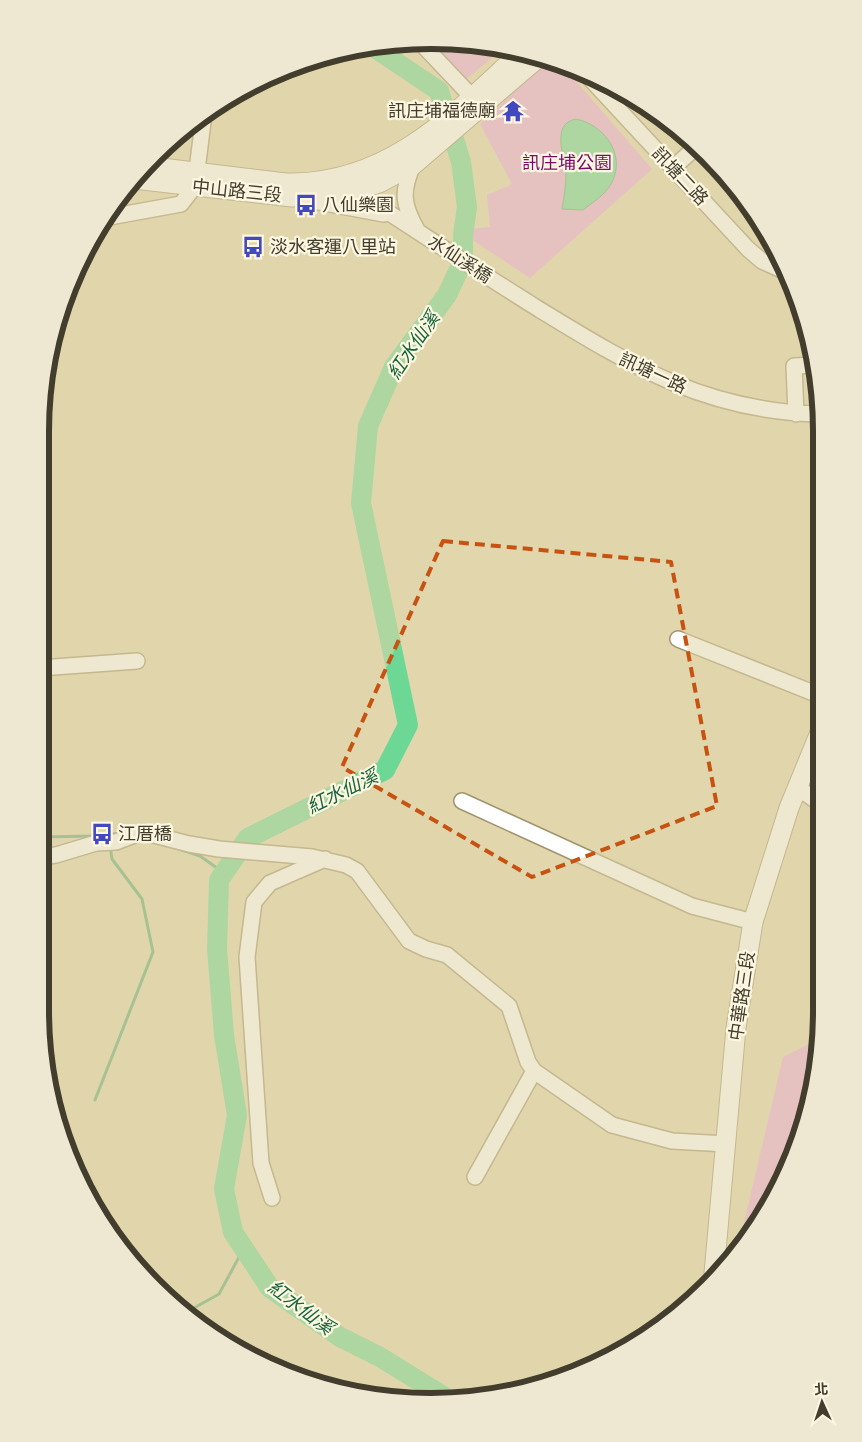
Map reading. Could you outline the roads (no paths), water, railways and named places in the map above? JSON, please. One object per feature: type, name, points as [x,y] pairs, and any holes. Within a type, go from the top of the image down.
[{"type":"main road","points":[[470,104],[515,58]]},
{"type":"main road","points":[[470,104],[531,62]]},
{"type":"main road","name":"中山路三段","points":[[154,168],[196,179],[292,197],[352,183],[373,168],[415,156],[470,104]]},
{"type":"main road","name":"中山路三段","points":[[143,180],[196,179],[292,183],[352,183]]},
{"type":"main road","name":"中華路三段","points":[[715,1267],[736,1028],[753,922],[769,868],[813,750]]},
{"type":"street","points":[[426,49],[470,104]]},
{"type":"street","name":"訊塘二路","points":[[598,87],[748,249],[762,261],[776,268]]},
{"type":"street","points":[[115,216],[181,204],[196,179],[203,125]]},
{"type":"street","points":[[673,168],[691,152]]},
{"type":"street","points":[[415,156],[404,192],[406,205],[418,232]]},
{"type":"street","points":[[352,183],[394,217],[418,232]]},
{"type":"street","points":[[292,197],[394,217]]},
{"type":"street","name":"水仙溪橋","points":[[418,232],[501,286]]},
{"type":"street","name":"訊塘一路","points":[[501,286],[618,358],[654,376],[700,394],[748,407],[796,414],[812,414]]},
{"type":"street","points":[[796,414],[794,366],[807,365]]},
{"type":"street","points":[[678,640],[813,693]]},
{"type":"street","points":[[49,667],[137,661]]},
{"type":"street","points":[[798,788],[813,798]]},
{"type":"street","points":[[462,801],[692,906],[753,922]]},
{"type":"street","points":[[49,855],[96,843],[116,842],[142,832],[189,844],[219,849],[318,858],[346,864],[356,871],[409,940],[426,949],[447,955],[509,1006],[528,1062],[534,1071],[612,1125],[672,1141],[727,1144]]},
{"type":"street","points":[[272,1198],[261,1163],[247,957],[254,902],[270,882],[318,858]]},
{"type":"street","points":[[475,1177],[534,1071]]},
{"type":"waterway","name":"紅水仙溪","points":[[381,52],[439,91],[461,162],[467,207],[463,235],[463,261],[447,295],[394,367],[368,426],[361,503],[408,725],[385,770],[248,838],[219,880],[217,949],[224,1035],[237,1115],[224,1189],[233,1232],[270,1288],[340,1337],[380,1357],[438,1393]]},
{"type":"waterway","points":[[101,835],[122,833]]},
{"type":"waterway","points":[[49,837],[94,836]]},
{"type":"waterway","points":[[179,849],[200,856],[224,873]]},
{"type":"waterway","points":[[95,1100],[153,952],[142,899],[112,859],[111,852]]},
{"type":"waterway","points":[[192,1309],[219,1294],[244,1248]]},
{"type":"place","name":"訊庄埔福德廟","points":[[513,111]]},
{"type":"place","name":"八仙樂園","points":[[306,205]]},
{"type":"place","name":"淡水客運八里站","points":[[253,247]]},
{"type":"place","name":"江厝橋","points":[[102,834]]},
{"type":"park label","name":"訊庄埔公園","points":[[567,163]]}]
